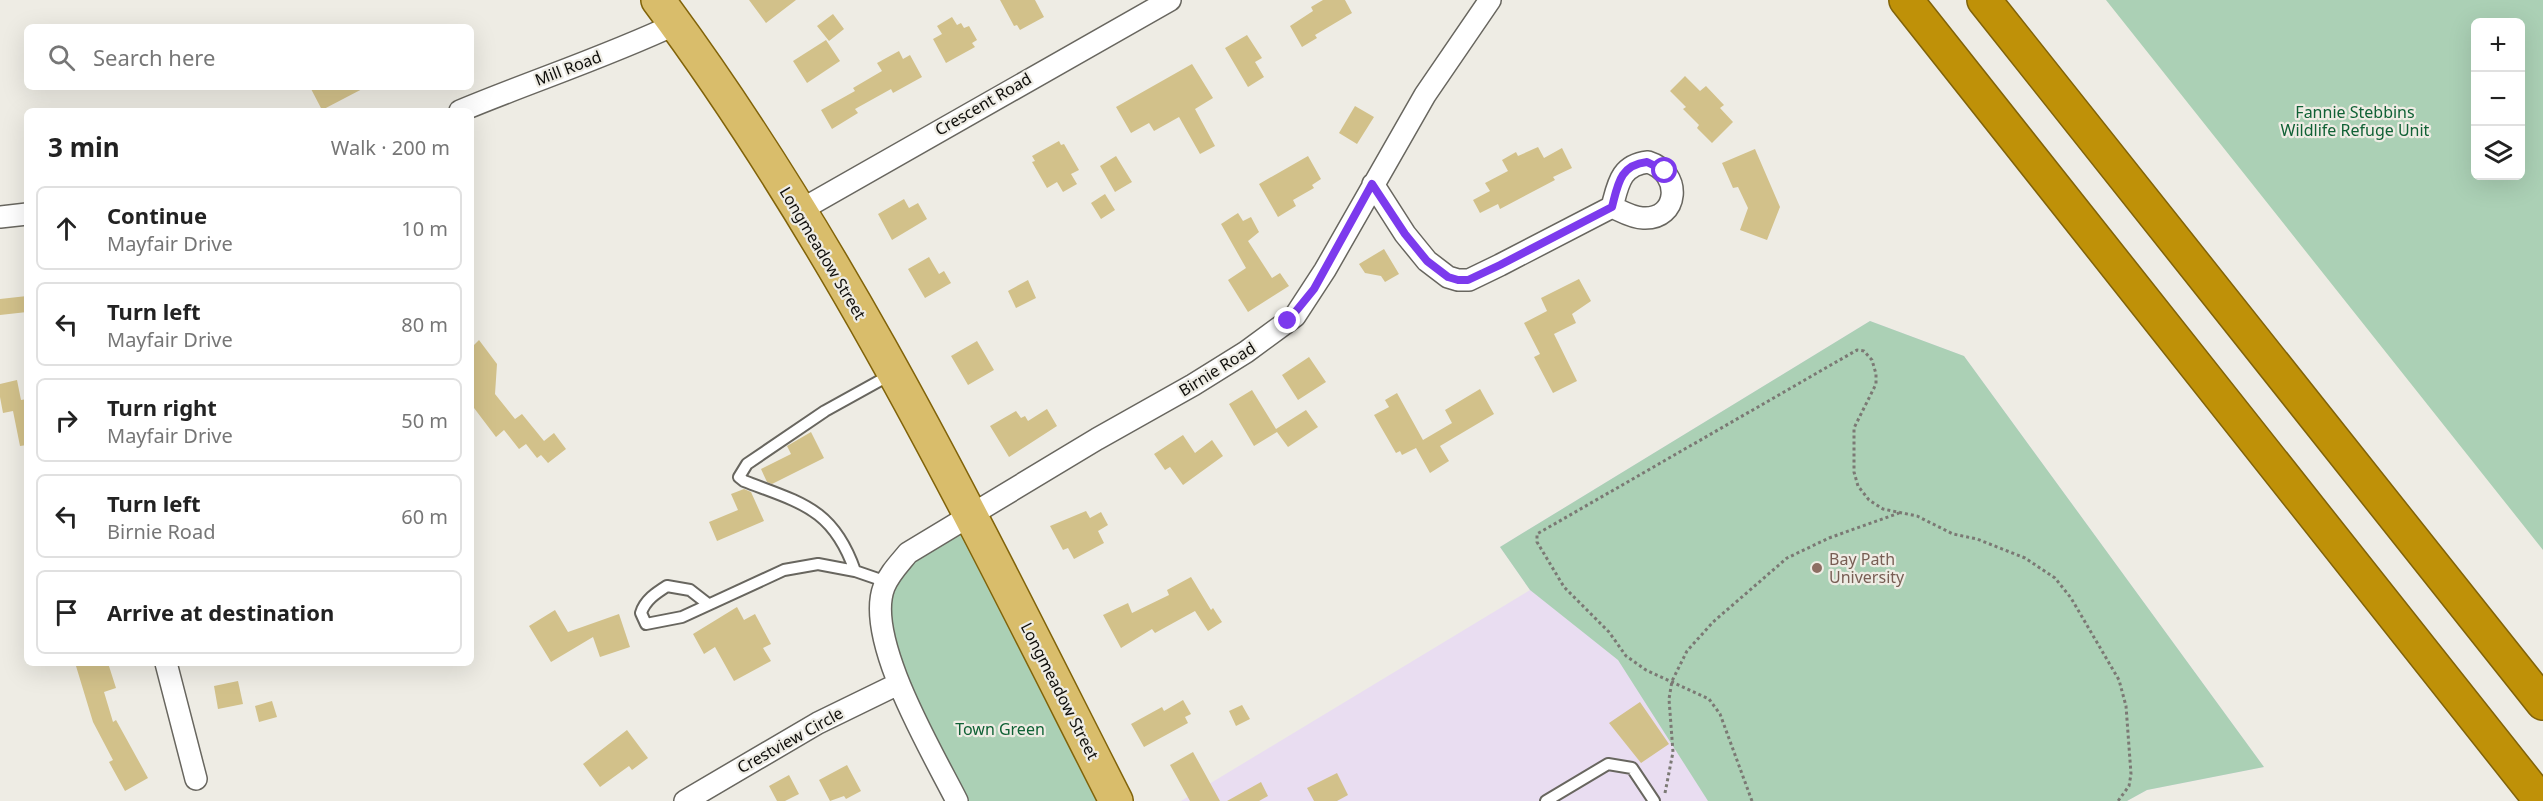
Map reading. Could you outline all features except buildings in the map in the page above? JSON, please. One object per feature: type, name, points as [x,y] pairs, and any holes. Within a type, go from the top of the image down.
[{"type":"highway","points":[[1906,0],[2541,801]]},
{"type":"highway","points":[[1984,0],[2543,703]]},
{"type":"main road","name":"Longmeadow Street","points":[[667,12],[799,211],[893,373],[971,516],[1116,801]]},
{"type":"street","name":"Crescent Road","points":[[799,211],[1170,0]]},
{"type":"street","name":"Birnie Road","points":[[971,516],[1097,439],[1193,386],[1288,321],[1314,289],[1372,184],[1425,95],[1490,0]]},
{"type":"street","name":"Mill Road","points":[[467,108],[570,66],[642,40],[667,12]]},
{"type":"street","points":[[1372,184],[1405,234],[1427,261],[1448,277],[1458,280],[1468,280],[1500,265],[1612,207]]},
{"type":"street","points":[[0,217],[24,214]]},
{"type":"street","points":[[957,801],[898,684],[881,625],[883,589],[908,554],[971,516]]},
{"type":"street","points":[[167,666],[196,779]]},
{"type":"street","name":"Crestview Circle","points":[[685,801],[818,723],[898,684]]},
{"type":"lane","points":[[855,571],[848,552],[820,514],[803,502],[744,481],[739,477],[747,464],[825,411],[893,373]]},
{"type":"lane","points":[[708,604],[690,590],[667,586],[654,594],[643,606],[641,613],[646,624],[682,617],[784,570],[818,564],[855,571],[887,582]]},
{"type":"lane","points":[[1546,801],[1608,764],[1632,768],[1654,801]]},
{"type":"path","points":[[1752,801],[1720,714],[1709,699],[1646,670],[1626,656],[1609,632],[1564,587],[1537,542],[1537,534],[1857,350],[1864,351],[1872,360],[1876,384],[1854,428],[1854,472],[1858,486],[1869,500],[1883,509],[1917,516],[1953,534],[1977,540],[2025,558],[2055,578],[2071,598],[2124,693],[2131,774],[2129,786],[2118,801]]},
{"type":"path","points":[[1664,801],[1673,752],[1669,699],[1672,681],[1687,651],[1713,622],[1787,558],[1829,538],[1899,513]]},
{"type":"shaded area","name":"Bay Path University","points":[[1870,321],[1964,356],[2264,767],[2147,790],[2127,801],[1181,801],[1530,590],[1500,547]]},
{"type":"green space","name":"Fannie Stebbins Wildlife Refuge Unit","points":[[2106,0],[2543,0],[2543,550]]},
{"type":"green space","name":"Bay Path University","points":[[1870,321],[1964,356],[2264,767],[2147,790],[2127,801],[1708,801],[1618,660],[1530,590],[1500,547]]},
{"type":"green space","name":"Town Green","points":[[959,522],[1116,801],[957,801],[898,684],[883,589]]},
{"type":"place","name":"Bay Path University","points":[[1817,568]]},
{"type":"route","points":[[1288,321],[1297,313],[1314,289],[1372,184],[1405,234],[1427,261],[1448,277],[1463,281],[1500,265],[1612,207],[1618,181],[1629,167],[1647,162],[1665,171]]}]
